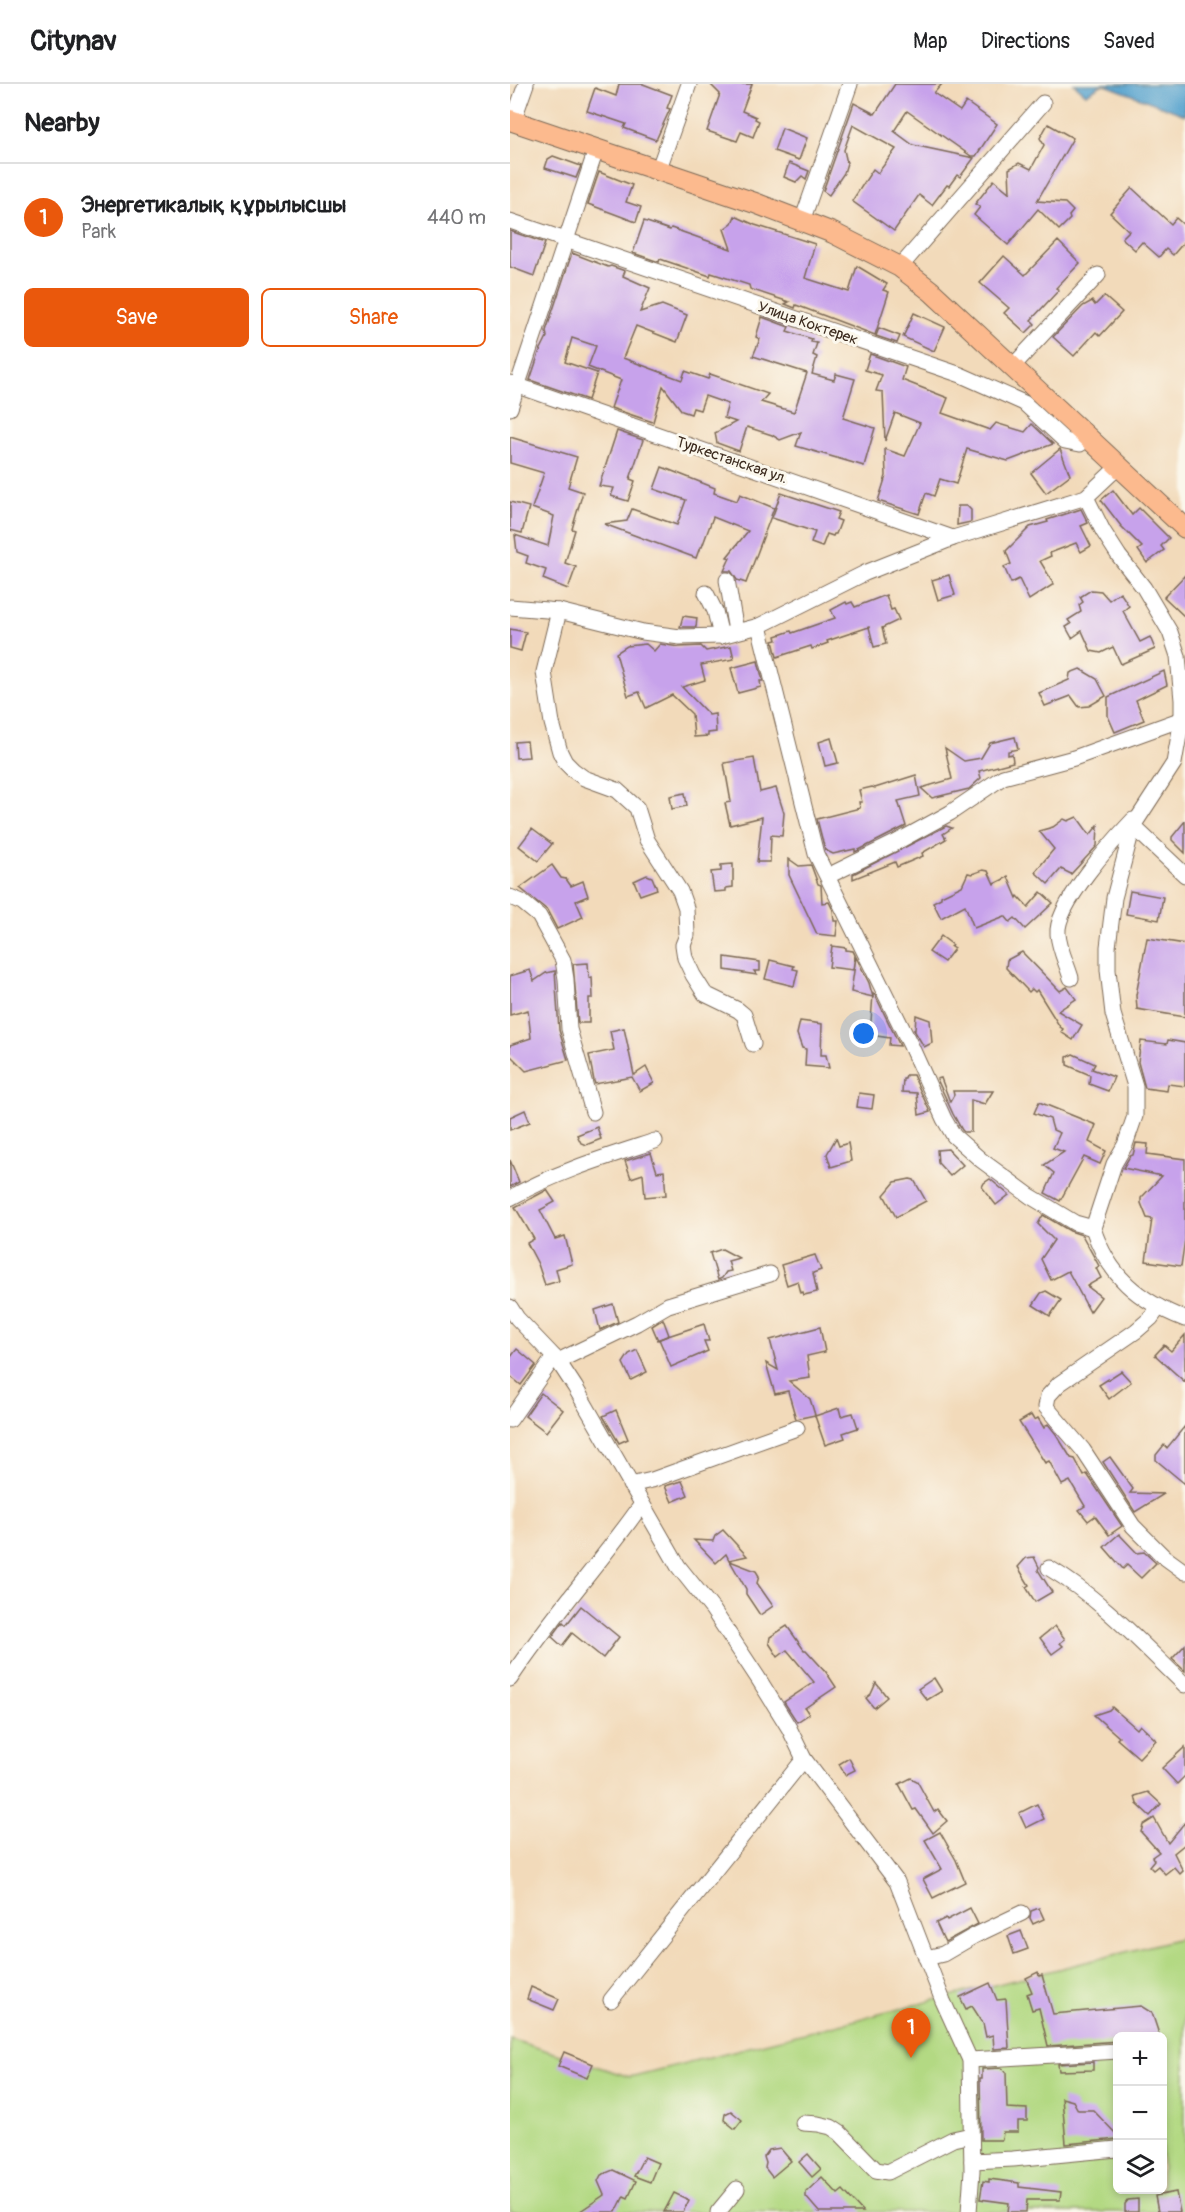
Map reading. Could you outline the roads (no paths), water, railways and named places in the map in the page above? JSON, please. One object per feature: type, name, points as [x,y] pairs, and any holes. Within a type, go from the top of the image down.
[{"type":"main road","points":[[511,121],[802,221],[833,233],[900,267],[932,291],[1185,528]]},
{"type":"street","points":[[511,121],[526,84]]},
{"type":"street","points":[[658,171],[688,84]]},
{"type":"street","points":[[802,221],[850,84]]},
{"type":"street","points":[[900,267],[1043,103]]},
{"type":"street","points":[[510,408],[513,384],[566,241],[596,150]]},
{"type":"street","name":"Улица Коктерек","points":[[510,221],[961,375],[1024,403],[1065,441],[1080,444],[1090,437]]},
{"type":"street","points":[[1013,366],[1098,275]]},
{"type":"street","name":"Туркестанская ул.","points":[[513,384],[953,538]]},
{"type":"street","points":[[510,607],[559,611],[643,632],[680,637],[721,636],[759,626],[865,573],[953,538],[1086,497],[1120,465]]},
{"type":"street","points":[[1071,978],[1058,934],[1059,923],[1065,908],[1085,877],[1141,811],[1174,763],[1182,718],[1178,656],[1170,632],[1144,588],[1103,531],[1086,497]]},
{"type":"street","points":[[727,579],[736,632]]},
{"type":"street","points":[[706,593],[715,612],[721,636]]},
{"type":"street","points":[[559,611],[544,672],[552,723],[560,752],[565,762],[573,770],[584,778],[617,790],[637,808],[647,840],[680,891],[686,908],[687,935],[683,945],[693,975],[705,994],[744,1015],[753,1044]]},
{"type":"street","points":[[759,626],[816,854],[954,1136],[981,1160],[1030,1196],[1075,1223],[1093,1228]]},
{"type":"street","points":[[828,876],[896,843],[950,813],[1004,777],[1074,758],[1182,718]]},
{"type":"street","points":[[1141,811],[1133,826],[1114,898],[1108,947],[1113,1014],[1135,1086],[1135,1116],[1125,1145],[1114,1164],[1093,1228],[1098,1244],[1114,1272],[1139,1295],[1159,1307],[1184,1314]]},
{"type":"street","points":[[1133,826],[1185,875]]},
{"type":"street","points":[[510,897],[522,902],[539,916],[562,960],[566,979],[569,1029],[593,1112]]},
{"type":"street","points":[[510,1198],[533,1185],[597,1159],[655,1140]]},
{"type":"street","points":[[510,1420],[556,1359],[637,1323],[668,1305],[770,1274]]},
{"type":"street","points":[[510,1307],[517,1318],[556,1359],[575,1387],[678,1566],[713,1610],[758,1678],[789,1728],[804,1759],[897,1882],[943,2001],[970,2060],[972,2161],[969,2212]]},
{"type":"street","points":[[1159,1307],[1151,1318],[1136,1331],[1059,1384],[1048,1396],[1046,1407],[1092,1461],[1133,1526],[1163,1556],[1185,1572]]},
{"type":"street","points":[[630,1485],[652,1480],[797,1428]]},
{"type":"street","points":[[510,1679],[525,1656],[642,1504]]},
{"type":"street","points":[[1049,1568],[1064,1576],[1112,1616],[1185,1684]]},
{"type":"street","points":[[611,2001],[804,1759]]},
{"type":"street","points":[[926,1958],[943,1954],[1022,1913]]},
{"type":"street","points":[[970,2060],[1113,2051]]},
{"type":"street","points":[[803,2123],[831,2127],[840,2133],[876,2170],[888,2172],[953,2139],[971,2135]]},
{"type":"street","points":[[972,2161],[1113,2149]]},
{"type":"street","points":[[718,2212],[737,2189]]},
{"type":"water","points":[[1074,84],[1103,84],[1086,94]]},
{"type":"water","points":[[1103,84],[1185,84],[1185,115]]},
{"type":"place","name":"Энергетикалық құрылысшы","points":[[911,2058]]}]
